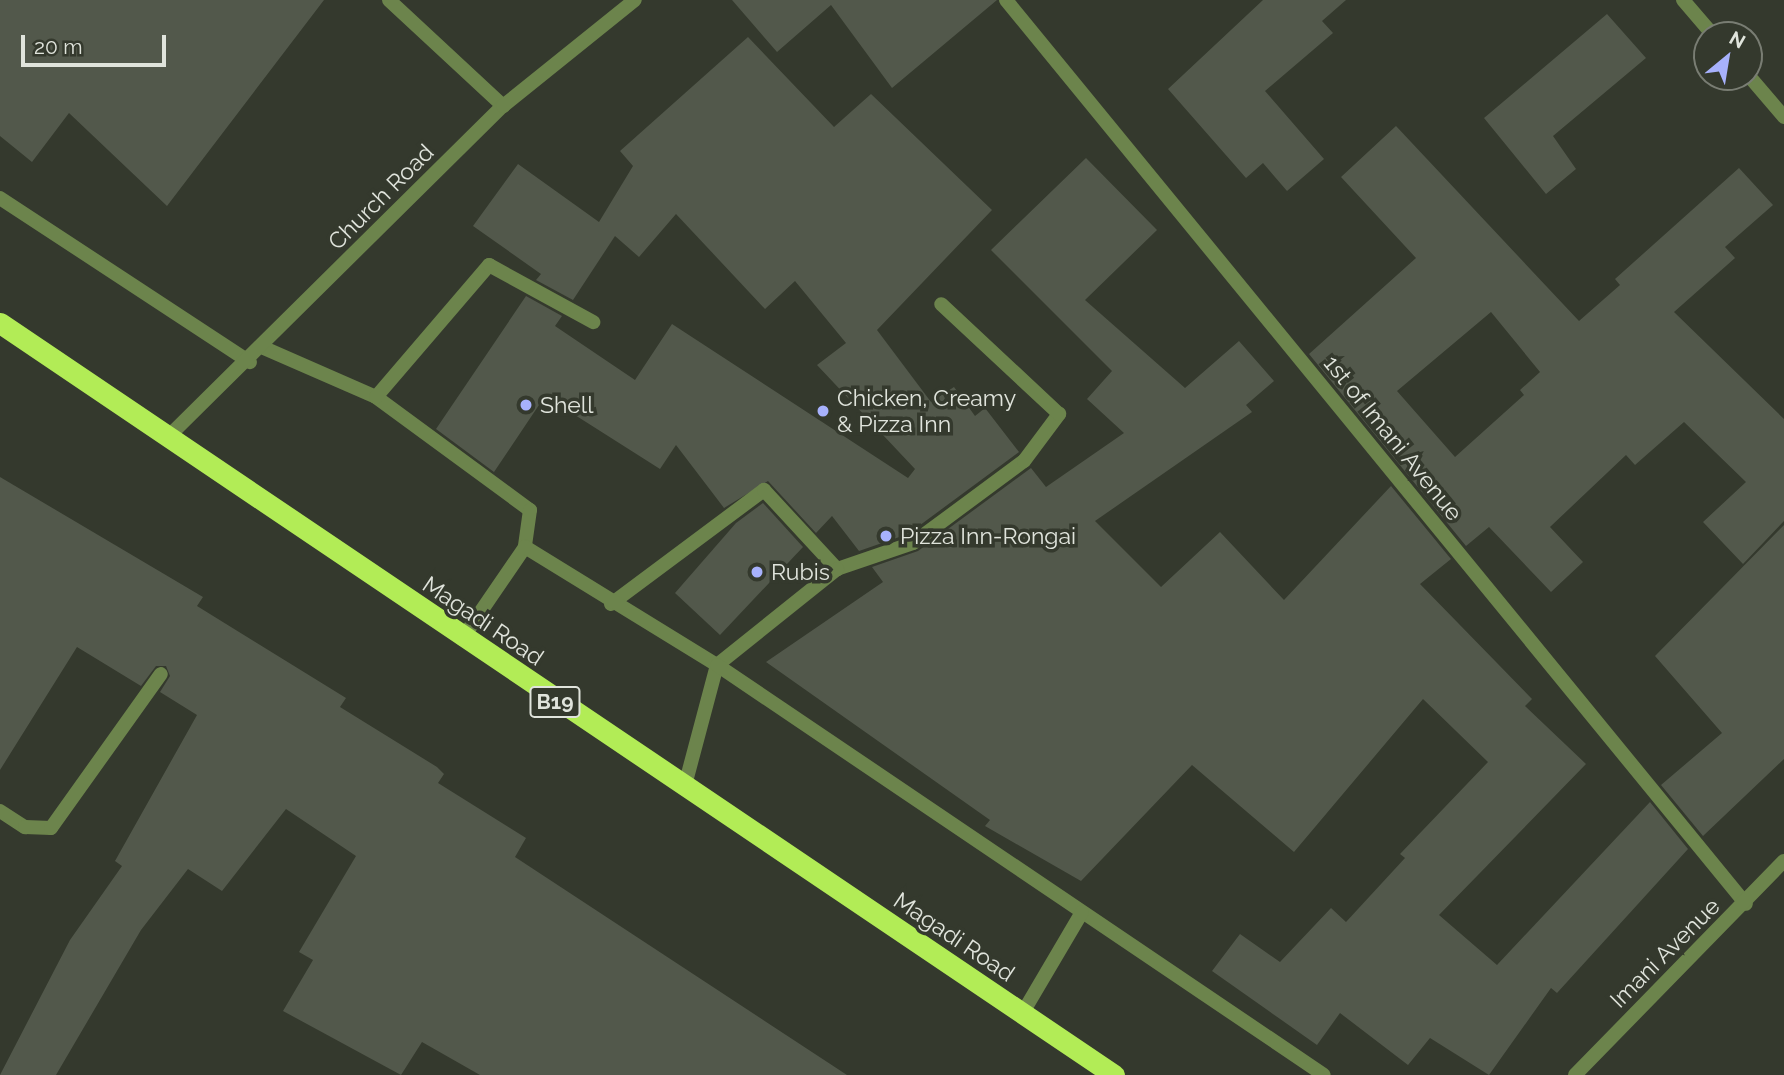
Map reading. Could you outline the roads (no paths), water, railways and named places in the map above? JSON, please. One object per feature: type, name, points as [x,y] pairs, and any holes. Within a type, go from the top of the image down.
[{"type":"highway","name":"Magadi Road","points":[[0,323],[684,789],[1114,1075]]},
{"type":"street","points":[[389,0],[503,106]]},
{"type":"street","name":"Church Road","points":[[169,436],[250,362],[503,106],[635,0]]},
{"type":"street","name":"1st of Imani Avenue","points":[[1006,0],[1746,904]]},
{"type":"street","points":[[1682,0],[1701,21]]},
{"type":"street","points":[[1762,91],[1784,117]]},
{"type":"street","points":[[0,198],[250,362]]},
{"type":"street","points":[[376,397],[489,265],[593,322]]},
{"type":"street","points":[[684,789],[717,665],[837,569],[914,543],[1024,461],[1059,414],[941,304]]},
{"type":"street","points":[[264,348],[376,397],[530,510],[525,547],[462,639]]},
{"type":"street","points":[[611,604],[764,490],[837,569]]},
{"type":"street","points":[[525,547],[611,604],[717,665],[1324,1075]]},
{"type":"street","points":[[0,811],[25,827],[51,828],[161,674]]},
{"type":"street","name":"Imani Avenue","points":[[1575,1075],[1746,904],[1784,861]]},
{"type":"street","points":[[1022,1014],[1082,912]]},
{"type":"place","name":"Shell","points":[[526,405]]},
{"type":"place","name":"Chicken, Creamy & Pizza Inn","points":[[823,411]]},
{"type":"place","name":"Pizza Inn-Rongai","points":[[886,536]]},
{"type":"place","name":"Rubis","points":[[757,572]]}]
